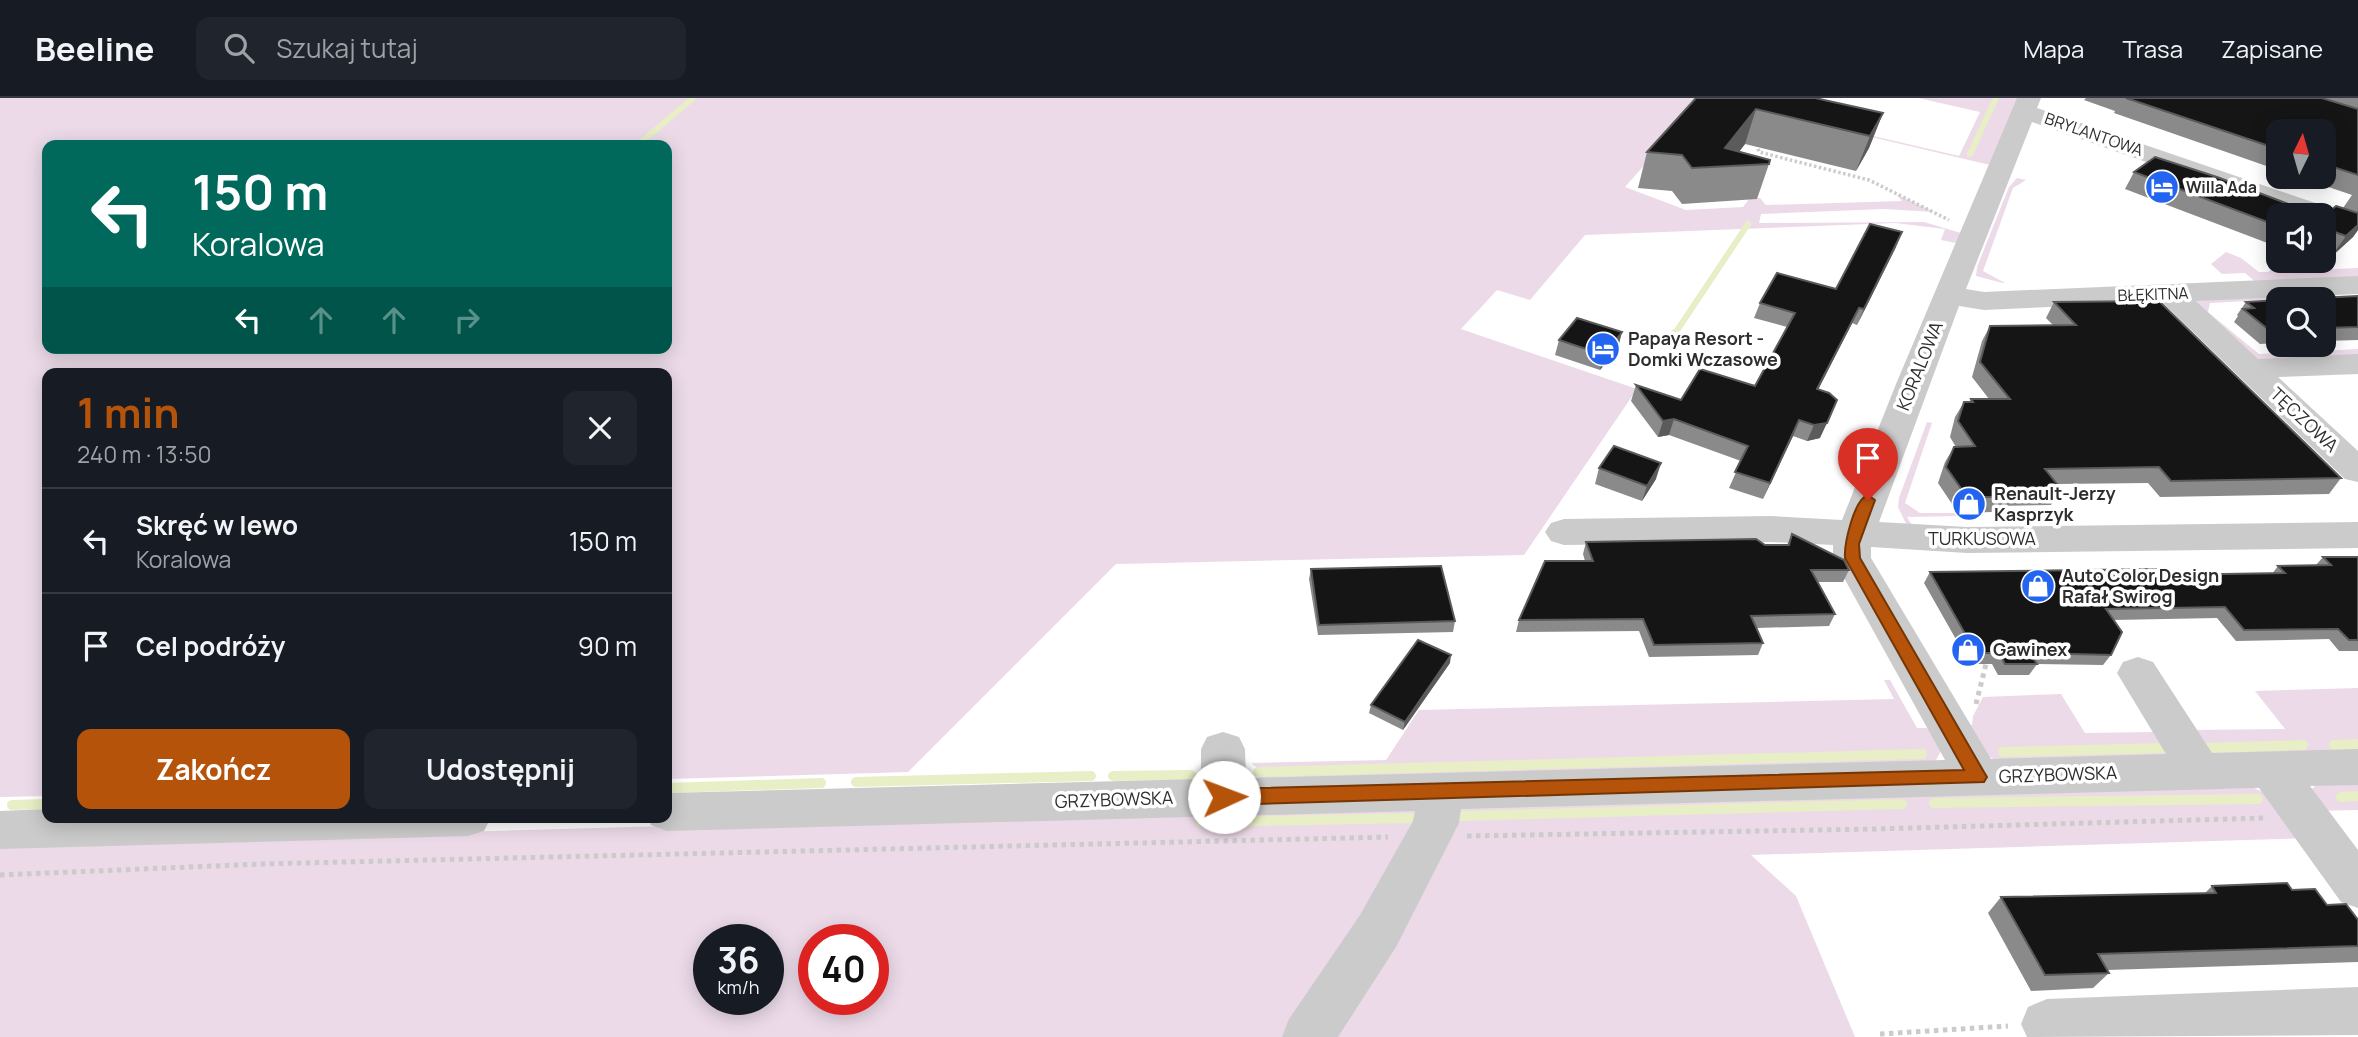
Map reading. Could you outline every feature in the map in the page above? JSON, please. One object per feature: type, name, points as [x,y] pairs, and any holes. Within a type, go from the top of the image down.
[{"type":"street","name":"BRYLANTOWA","points":[[2026,104],[2291,203]]},
{"type":"street","name":"KORALOWA","points":[[1978,777],[1853,558],[1852,544],[1948,295],[2026,104]]},
{"type":"street","name":"BŁĘKITNA","points":[[1948,295],[1983,301],[2358,285]]},
{"type":"street","name":"TĘCZOWA","points":[[2170,293],[2358,471]]},
{"type":"street","name":"TĘCZOWA","points":[[2250,369],[2358,364]]},
{"type":"street","name":"TURKUSOWA","points":[[1564,532],[1770,529],[1967,540],[2358,535]]},
{"type":"street","points":[[2138,673],[2200,771]]},
{"type":"street","points":[[1223,749],[1224,797]]},
{"type":"street","name":"GRZYBOWSKA","points":[[672,812],[1224,797],[1433,814],[1978,777],[2358,766]]},
{"type":"street","points":[[2272,769],[2358,887]]},
{"type":"street","points":[[1308,1037],[1378,931],[1433,814]]},
{"type":"street","points":[[0,830],[252,823]]},
{"type":"street","points":[[2047,1024],[2358,1011]]},
{"type":"path","points":[[1756,144],[1759,152],[1869,180],[1950,220]]},
{"type":"path","points":[[1974,706],[1979,697],[1986,664]]},
{"type":"path","points":[[0,875],[1433,814],[1862,829],[2306,817]]},
{"type":"path","points":[[1880,1034],[2047,1024]]},
{"type":"shaded area","points":[[0,98],[1711,98],[1959,156],[1980,112],[1918,98],[2018,98],[1990,165],[1714,100],[1648,161],[1625,187],[1686,210],[1743,207],[1749,199],[1760,198],[1766,205],[1902,201],[1896,194],[1934,212],[1884,209],[1761,214],[1759,223],[1924,222],[1961,233],[1956,243],[1941,240],[1945,229],[1895,223],[1585,235],[1530,300],[1497,290],[1461,329],[1637,389],[1524,555],[1116,564],[908,772],[672,779],[672,368],[42,368],[42,796],[0,797]]},
{"type":"shaded area","points":[[2017,178],[2026,180],[2013,188],[1983,271],[2005,283],[1976,276],[1977,267],[2009,187]]},
{"type":"shaded area","points":[[2226,252],[2241,258],[2259,272],[2336,273],[2336,269],[2358,268],[2358,279],[2258,284],[2245,273],[2222,274],[2211,264]]},
{"type":"shaded area","points":[[2266,295],[2266,300],[2210,303],[2208,312],[2259,354],[2266,354],[2266,357],[2336,357],[2336,350],[2358,349],[2358,358],[2258,360],[2195,300]]},
{"type":"shaded area","points":[[1927,422],[1932,423],[1905,503],[1920,513],[1957,513],[1959,516],[1907,517],[1915,530],[1909,530],[1898,507],[1899,498]]},
{"type":"shaded area","points":[[1884,680],[1890,680],[1917,728],[1933,728],[1942,749],[1936,760],[1928,763],[1270,782],[1258,777],[1257,768],[1251,763],[1386,760],[1419,710],[1894,699]]},
{"type":"shaded area","points":[[2358,688],[2358,753],[2215,757],[2190,730],[2285,729],[2255,691]]},
{"type":"shaded area","points":[[2061,694],[2085,733],[2156,732],[2170,753],[2165,759],[1995,760],[1988,756],[1962,725],[1972,725],[1973,716],[1983,697]]},
{"type":"shaded area","points":[[2358,779],[2358,810],[2315,811],[2312,789],[2318,783]]},
{"type":"shaded area","points":[[2254,788],[2263,792],[2309,838],[1751,855],[1796,896],[1855,1037],[0,1037],[0,845],[1413,805],[1451,815],[1465,803]]},
{"type":"building","points":[[1696,98],[1815,98],[1883,113],[1870,136],[1756,109],[1725,148],[1770,160],[1769,164],[1692,168],[1682,155],[1647,152]]},
{"type":"building","points":[[2126,98],[2322,98],[2358,109],[2358,175],[2336,168],[2336,119],[2266,119],[2266,145]]},
{"type":"building","points":[[2155,157],[2286,203],[2266,203],[2266,222],[2134,172]]},
{"type":"building","points":[[2336,206],[2358,213],[2358,225],[2346,236],[2336,232]]},
{"type":"building","points":[[1870,224],[1902,232],[1864,309],[1859,308],[1817,389],[1829,393],[1837,400],[1827,423],[1814,425],[1799,420],[1770,483],[1735,472],[1748,446],[1674,419],[1663,421],[1636,385],[1681,400],[1700,369],[1755,386],[1795,313],[1760,303],[1777,273],[1836,289]]},
{"type":"building","points":[[2358,296],[2358,327],[2336,328],[2336,297]]},
{"type":"building","points":[[2159,301],[2341,478],[2171,481],[2159,467],[2045,469],[2061,489],[2006,490],[2001,497],[1967,497],[1946,467],[1954,447],[1975,446],[1958,421],[1964,402],[1973,402],[1971,399],[2010,399],[1980,362],[1990,326],[2076,325],[2054,302]]},
{"type":"building","points":[[2266,301],[2266,328],[2243,309],[2254,308],[2246,302]]},
{"type":"building","points":[[1577,318],[1622,332],[1604,355],[1559,340]]},
{"type":"building","points":[[1614,446],[1661,463],[1647,486],[1599,468]]},
{"type":"building","points":[[1792,534],[1844,560],[1849,570],[1811,570],[1835,614],[1751,616],[1763,643],[1654,645],[1643,619],[1519,620],[1545,561],[1593,561],[1586,542],[1756,539],[1765,545],[1789,545]]},
{"type":"building","points":[[2323,557],[2358,557],[2358,640],[2349,640],[2338,629],[2244,630],[2225,607],[2106,609],[2122,632],[2111,655],[2030,653],[2037,664],[2005,664],[1999,653],[1976,653],[1930,572],[2157,569],[2162,575],[2285,573],[2278,566],[2331,565]]},
{"type":"building","points":[[1441,566],[1455,621],[1319,625],[1311,569]]},
{"type":"building","points":[[1418,640],[1451,655],[1405,722],[1371,705]]},
{"type":"building","points":[[2287,883],[2292,890],[2315,889],[2327,905],[2346,904],[2358,920],[2358,946],[2098,954],[2109,973],[2045,975],[2001,897],[2216,893],[2212,886]]},
{"type":"waterway","points":[[644,140],[693,98]]},
{"type":"waterway","points":[[1970,154],[1996,98]]},
{"type":"waterway","points":[[1674,335],[1748,224]]},
{"type":"waterway","points":[[1670,341],[1675,333]]},
{"type":"waterway","points":[[2334,745],[2358,744]]},
{"type":"waterway","points":[[2202,748],[2303,745]]},
{"type":"waterway","points":[[2003,752],[2165,748]]},
{"type":"waterway","points":[[1258,772],[1922,754]]},
{"type":"waterway","points":[[1113,776],[1191,775]]},
{"type":"waterway","points":[[856,782],[1091,776]]},
{"type":"waterway","points":[[672,788],[821,783]]},
{"type":"waterway","points":[[2341,797],[2358,796]]},
{"type":"waterway","points":[[1934,803],[2258,799]]},
{"type":"waterway","points":[[12,805],[42,804]]},
{"type":"waterway","points":[[1460,816],[1902,804]]},
{"type":"waterway","points":[[1201,822],[1417,818]]},
{"type":"place","name":"Willa Ada","points":[[2162,187]]},
{"type":"place","name":"Papaya Resort - Domki Wczasowe","points":[[1603,349]]},
{"type":"place","name":"Renault-Jerzy Kasprzyk","points":[[1969,504]]},
{"type":"place","name":"Auto Color Design Rafał Swirog","points":[[2038,586]]},
{"type":"place","name":"Gawinex","points":[[1968,650]]},
{"type":"route","points":[[1224,797],[1978,777],[1853,558],[1852,544],[1868,500]]}]
